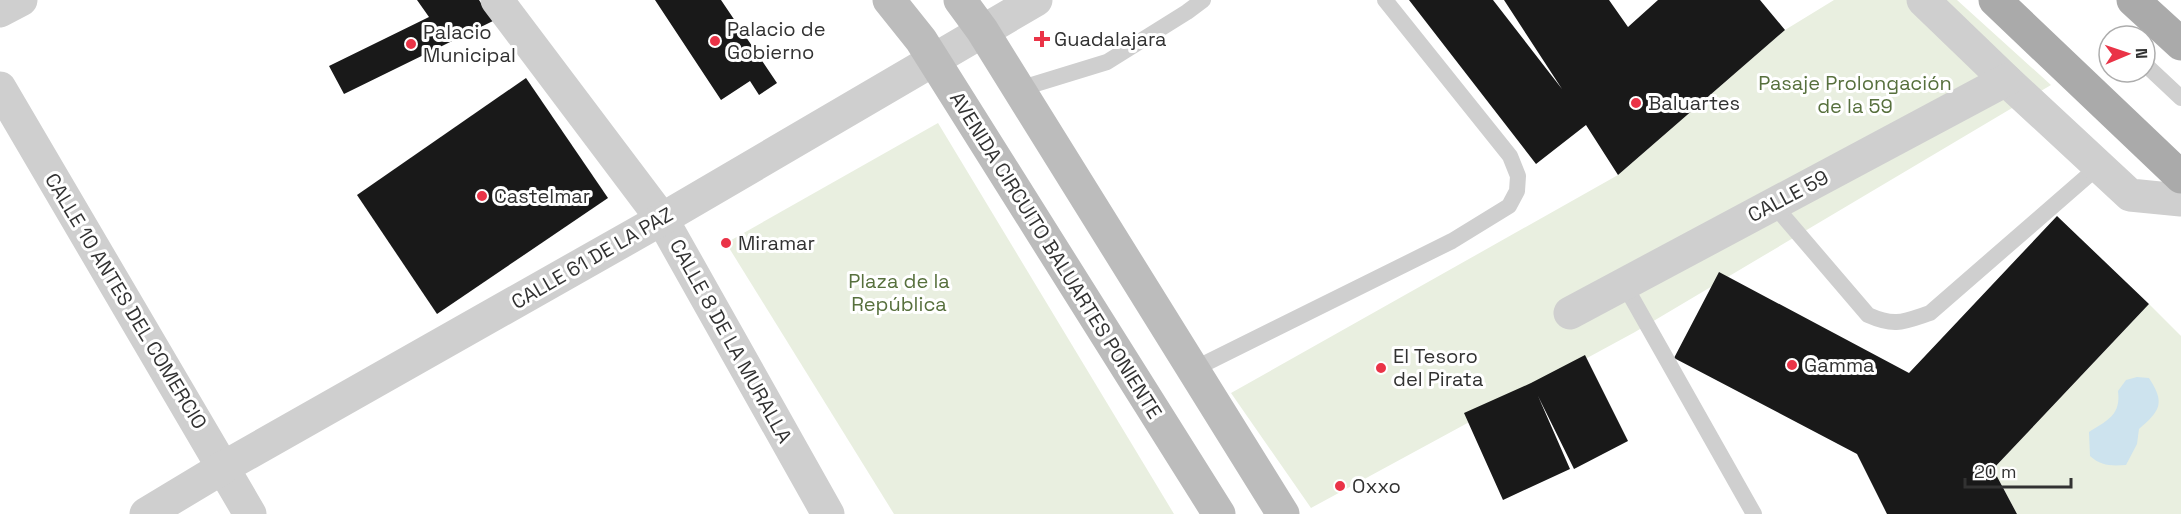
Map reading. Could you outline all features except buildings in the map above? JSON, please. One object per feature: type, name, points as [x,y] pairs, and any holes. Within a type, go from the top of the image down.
[{"type":"main road","name":"AVENIDA CIRCUITO BALUARTES PONIENTE","points":[[889,0],[921,40],[1219,514]]},
{"type":"main road","points":[[960,0],[982,30],[1283,514]]},
{"type":"main road","points":[[1995,0],[2181,177]]},
{"type":"main road","points":[[2133,0],[2181,44]]},
{"type":"street","points":[[0,11],[21,0]]},
{"type":"street","name":"CALLE 8 DE LA MURALLA","points":[[497,0],[662,219],[828,514]]},
{"type":"street","name":"CALLE 61 DE LA PAZ","points":[[146,514],[224,467],[662,219],[1036,0]]},
{"type":"street","points":[[1923,0],[2130,195],[2181,200]]},
{"type":"street","name":"CALLE 59","points":[[1570,313],[2006,80]]},
{"type":"street","name":"CALLE 10 ANTES DEL COMERCIO","points":[[0,88],[250,514]]},
{"type":"lane","points":[[1019,89],[1107,62],[1203,0]]},
{"type":"lane","points":[[1194,369],[1452,241],[1509,206],[1517,192],[1518,176],[1510,156],[1385,0]]},
{"type":"lane","points":[[2157,75],[2181,98]]},
{"type":"lane","points":[[1773,204],[1868,315],[1886,323],[1907,321],[1930,313],[2099,166]]},
{"type":"lane","points":[[1624,284],[1754,514]]},
{"type":"green space","name":"Pasaje Prolongación de la 59","points":[[1834,0],[1957,0],[2051,85],[1635,332],[1311,508],[1231,393],[1618,175],[1785,30]]},
{"type":"green space","name":"Plaza de la República","points":[[938,123],[1174,514],[894,514],[726,243]]},
{"type":"green space","points":[[2149,304],[2181,336],[2181,514],[2017,514],[1993,469]]},
{"type":"water","points":[[2137,377],[2149,378],[2159,400],[2156,411],[2139,429],[2137,444],[2126,465],[2102,464],[2090,456],[2089,432],[2112,416],[2117,406],[2118,391],[2126,380]]},
{"type":"place","name":"Guadalajara","points":[[1042,39]]},
{"type":"place","name":"Palacio de Gobierno","points":[[715,41]]},
{"type":"place","name":"Palacio Municipal","points":[[411,44]]},
{"type":"place","name":"Baluartes","points":[[1636,103]]},
{"type":"place","name":"Castelmar","points":[[482,196]]},
{"type":"place","name":"Miramar","points":[[726,243]]},
{"type":"place","name":"Gamma","points":[[1792,365]]},
{"type":"place","name":"El Tesoro del Pirata","points":[[1381,368]]},
{"type":"place","name":"Oxxo","points":[[1340,486]]}]
